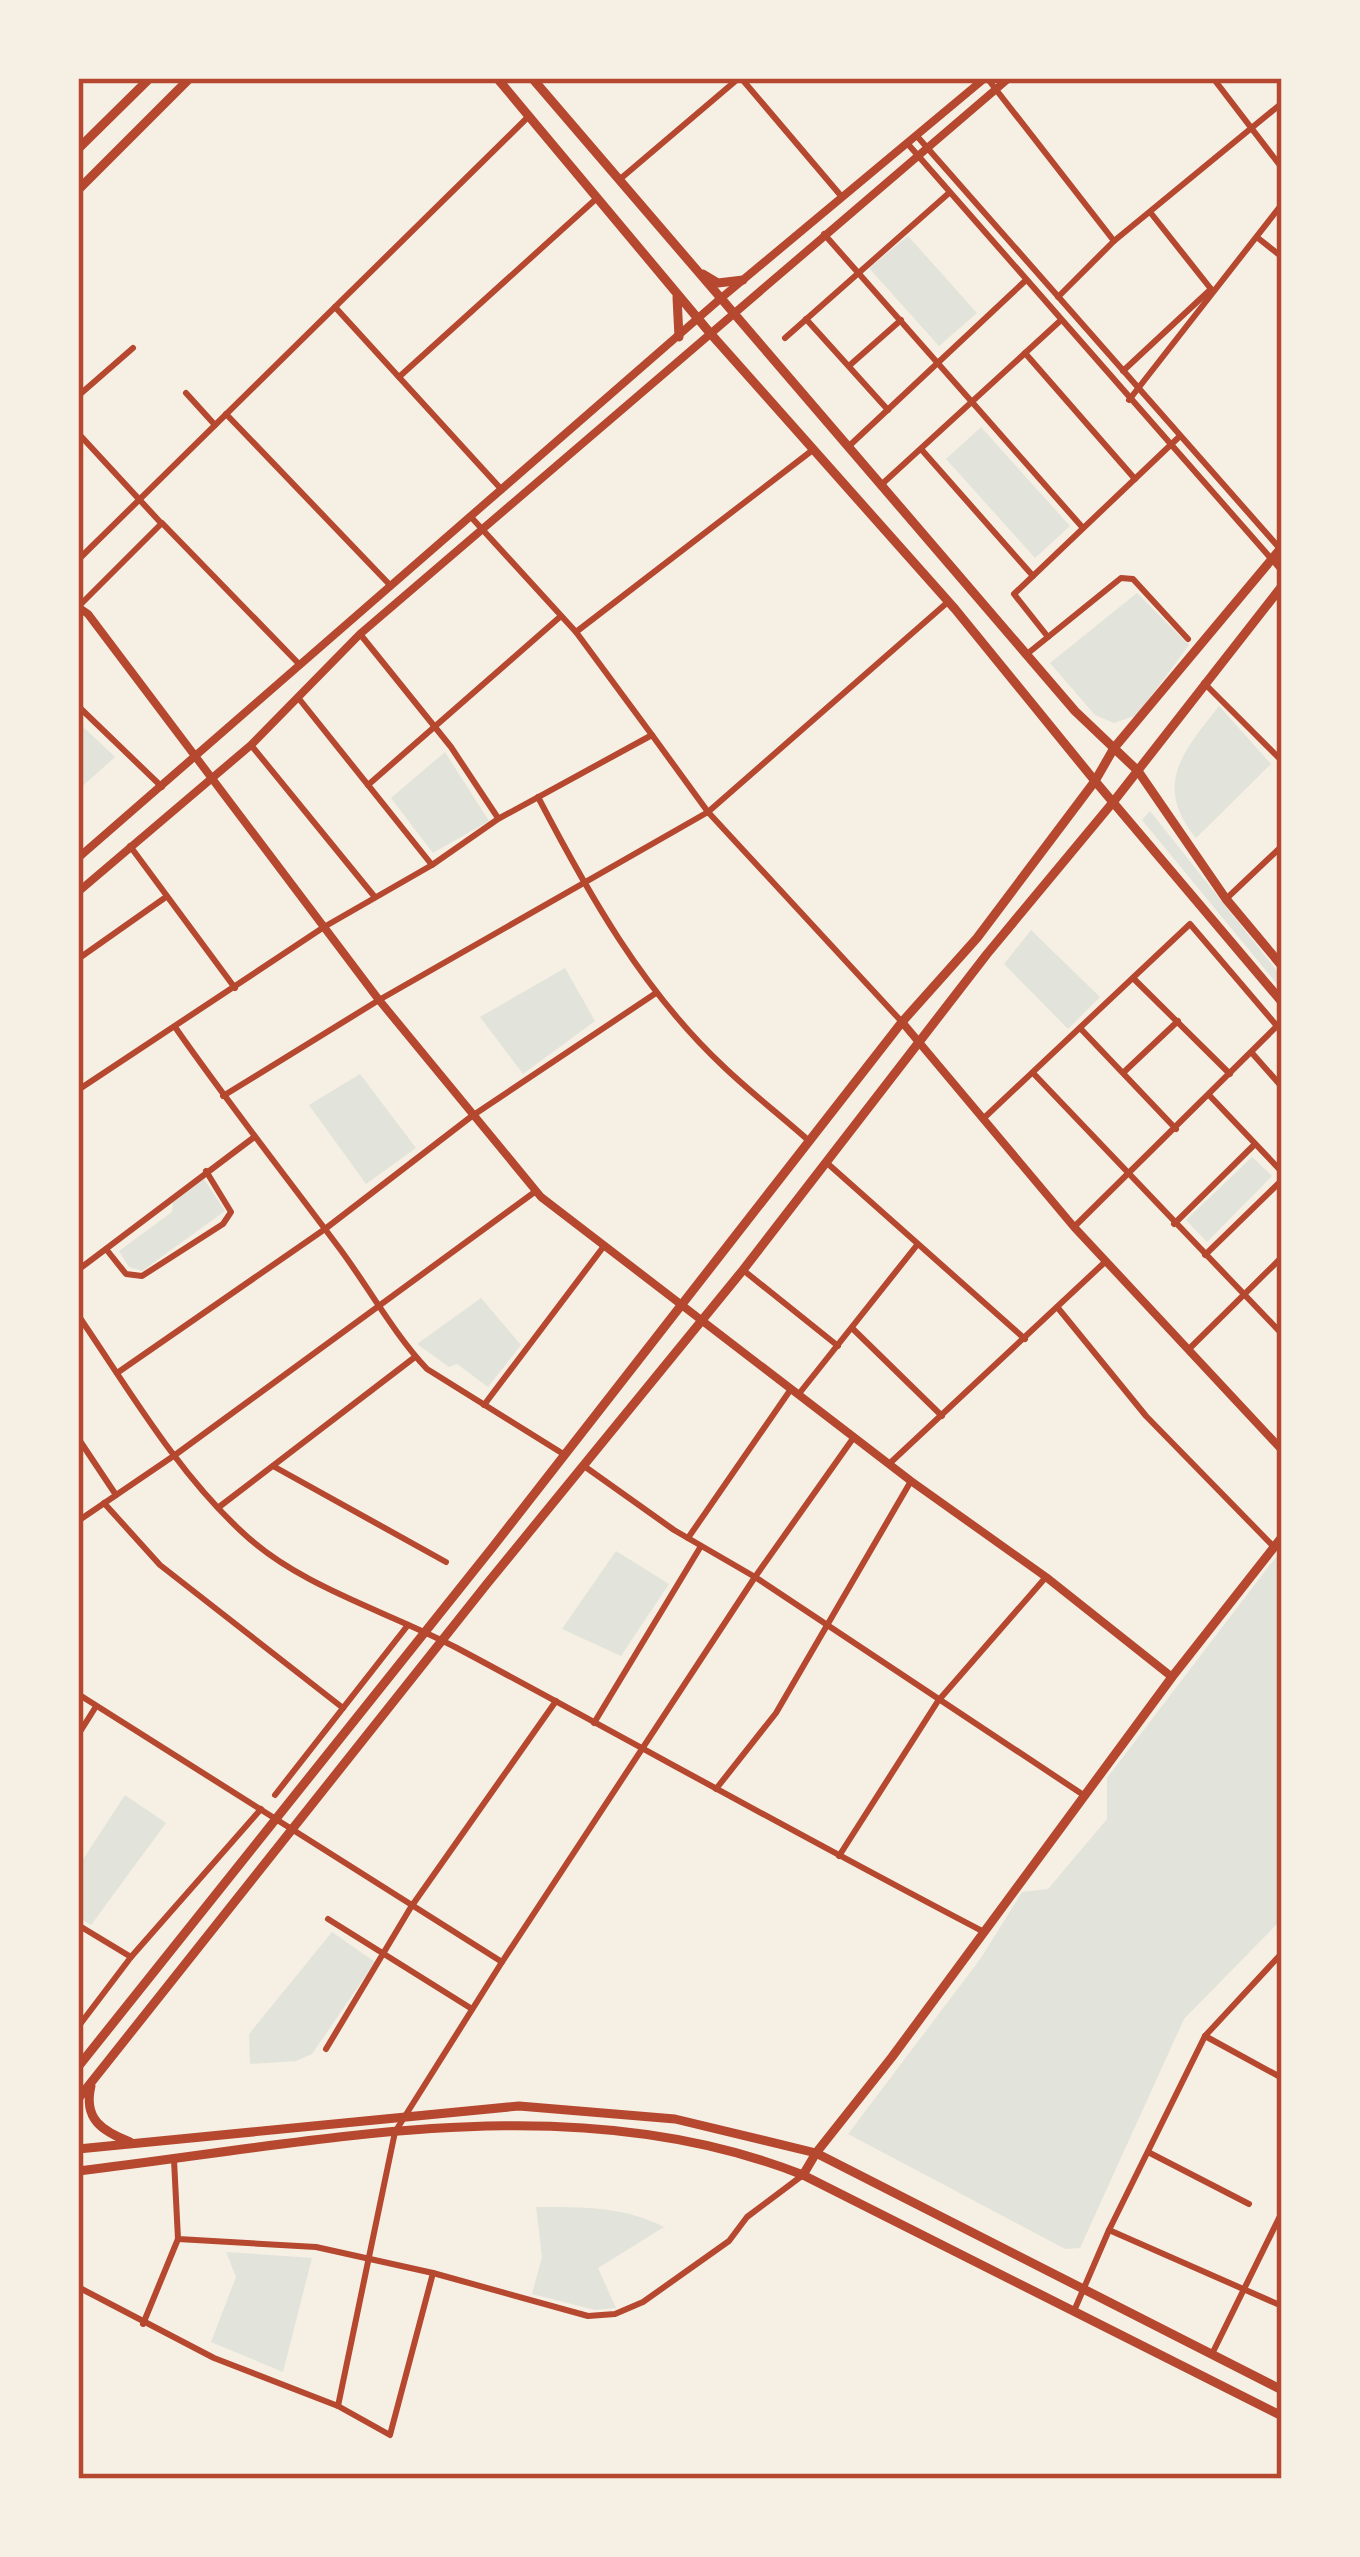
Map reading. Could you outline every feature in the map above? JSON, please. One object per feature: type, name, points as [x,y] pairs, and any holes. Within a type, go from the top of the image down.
[{"type":"main road","points":[[78,149],[150,78]]},
{"type":"main road","points":[[78,190],[190,78]]},
{"type":"main road","points":[[497,78],[710,334],[949,602],[1282,1002]]},
{"type":"main road","points":[[532,78],[879,487],[1075,711],[1138,771],[1226,899],[1282,966]]},
{"type":"main road","points":[[529,116],[550,99]]},
{"type":"main road","points":[[694,268],[718,283],[742,280]]},
{"type":"main road","points":[[676,292],[679,338]]},
{"type":"main road","points":[[78,2067],[902,1022],[977,938],[1114,748],[1281,549]]},
{"type":"main road","points":[[78,2098],[743,1270],[824,1161],[1282,586]]},
{"type":"main road","points":[[803,2175],[1172,1677],[1282,1537]]},
{"type":"main road","points":[[92,2080],[88,2096],[94,2122],[102,2131],[135,2144]]},
{"type":"main road","points":[[78,2149],[519,2106],[675,2119],[815,2153],[1282,2390]]},
{"type":"main road","points":[[78,2171],[395,2132],[519,2124],[674,2140],[803,2175],[1282,2416]]},
{"type":"street","points":[[619,180],[740,78],[842,197]]},
{"type":"street","points":[[78,858],[742,280],[986,78],[1114,241]]},
{"type":"street","points":[[78,892],[251,745],[360,634],[1009,78]]},
{"type":"street","points":[[1213,78],[1282,168]]},
{"type":"street","points":[[1057,298],[1114,241],[1282,103]]},
{"type":"street","points":[[78,560],[529,116]]},
{"type":"street","points":[[916,135],[1281,549]]},
{"type":"street","points":[[907,143],[1282,571]]},
{"type":"street","points":[[785,338],[949,193]]},
{"type":"street","points":[[399,377],[597,198]]},
{"type":"street","points":[[1129,400],[1282,204]]},
{"type":"street","points":[[1150,212],[1213,291]]},
{"type":"street","points":[[824,234],[1083,528]]},
{"type":"street","points":[[1258,238],[1282,257]]},
{"type":"street","points":[[847,448],[1025,281]]},
{"type":"street","points":[[1123,371],[1213,291]]},
{"type":"street","points":[[335,307],[502,490]]},
{"type":"street","points":[[806,319],[888,410]]},
{"type":"street","points":[[848,366],[901,320]]},
{"type":"street","points":[[879,487],[1060,321]]},
{"type":"street","points":[[78,396],[133,348]]},
{"type":"street","points":[[1025,353],[1135,479]]},
{"type":"street","points":[[186,394],[215,424]]},
{"type":"street","points":[[226,414],[389,584]]},
{"type":"street","points":[[78,433],[300,666]]},
{"type":"street","points":[[1048,637],[1014,594],[1181,436]]},
{"type":"street","points":[[921,448],[1034,576]]},
{"type":"street","points":[[576,632],[814,449]]},
{"type":"street","points":[[471,517],[576,632],[707,812],[902,1022],[1105,1262],[1282,1450]]},
{"type":"street","points":[[162,524],[79,607],[379,1000],[536,1191],[1172,1677]]},
{"type":"street","points":[[1027,655],[1121,578],[1133,579],[1189,639]]},
{"type":"street","points":[[223,1096],[379,1000],[707,812],[949,602]]},
{"type":"street","points":[[368,785],[561,616]]},
{"type":"street","points":[[360,634],[434,727],[498,819]]},
{"type":"street","points":[[1204,682],[1282,761]]},
{"type":"street","points":[[300,700],[431,865]]},
{"type":"street","points":[[78,706],[162,788]]},
{"type":"street","points":[[78,1090],[324,926],[431,865],[498,819],[652,735]]},
{"type":"street","points":[[251,745],[375,897]]},
{"type":"street","points":[[538,797],[582,882],[656,993],[721,1065],[811,1142]]},
{"type":"street","points":[[130,846],[235,988]]},
{"type":"street","points":[[1226,899],[1282,846]]},
{"type":"street","points":[[78,958],[166,897]]},
{"type":"street","points":[[981,1120],[1190,924],[1280,1024],[1074,1227]]},
{"type":"street","points":[[1133,978],[1230,1074]]},
{"type":"street","points":[[117,1373],[325,1228],[472,1116],[656,993]]},
{"type":"street","points":[[1123,1072],[1178,1021]]},
{"type":"street","points":[[175,1027],[416,1357],[427,1369],[565,1455]]},
{"type":"street","points":[[1080,1028],[1176,1129]]},
{"type":"street","points":[[1252,1053],[1282,1087]]},
{"type":"street","points":[[1034,1074],[1282,1334]]},
{"type":"street","points":[[1205,1255],[1282,1176],[1209,1095]]},
{"type":"street","points":[[78,1270],[253,1138]]},
{"type":"street","points":[[1174,1224],[1255,1144]]},
{"type":"street","points":[[824,1161],[1025,1340]]},
{"type":"street","points":[[106,1249],[127,1274],[142,1276],[223,1224],[231,1212],[229,1205],[206,1172]]},
{"type":"street","points":[[78,1521],[536,1191]]},
{"type":"street","points":[[688,1538],[794,1392],[838,1346],[917,1245]]},
{"type":"street","points":[[484,1405],[604,1246]]},
{"type":"street","points":[[1188,1350],[1282,1257]]},
{"type":"street","points":[[889,1464],[1105,1262]]},
{"type":"street","points":[[743,1270],[838,1346]]},
{"type":"street","points":[[1058,1308],[1146,1415],[1274,1548]]},
{"type":"street","points":[[78,1315],[175,1455],[243,1534],[292,1568],[444,1641],[984,1932]]},
{"type":"street","points":[[852,1328],[942,1416]]},
{"type":"street","points":[[219,1507],[416,1357]]},
{"type":"street","points":[[338,2406],[395,2132],[755,1577],[854,1437]]},
{"type":"street","points":[[78,1439],[116,1495]]},
{"type":"street","points":[[273,1466],[446,1562]]},
{"type":"street","points":[[584,1466],[1085,1796]]},
{"type":"street","points":[[716,1789],[761,1735],[910,1481]]},
{"type":"street","points":[[104,1503],[160,1565],[343,1708]]},
{"type":"street","points":[[594,1723],[700,1546]]},
{"type":"street","points":[[839,1856],[938,1701],[1046,1577]]},
{"type":"street","points":[[275,1795],[408,1625]]},
{"type":"street","points":[[78,1694],[502,1962]]},
{"type":"street","points":[[326,2049],[411,1906],[556,1701]]},
{"type":"street","points":[[78,1736],[96,1707]]},
{"type":"street","points":[[78,2027],[131,1957],[261,1809]]},
{"type":"street","points":[[328,1919],[473,2009]]},
{"type":"street","points":[[78,1925],[131,1957]]},
{"type":"street","points":[[1074,2311],[1205,2036],[1282,1953]]},
{"type":"street","points":[[1205,2036],[1282,2078]]},
{"type":"street","points":[[1148,2152],[1249,2204]]},
{"type":"street","points":[[143,2324],[178,2239],[174,2160]]},
{"type":"street","points":[[178,2239],[316,2247],[434,2272],[588,2315],[615,2314],[643,2302],[729,2241],[747,2217],[803,2175]]},
{"type":"street","points":[[1211,2356],[1282,2212]]},
{"type":"street","points":[[1109,2230],[1282,2306]]},
{"type":"street","points":[[78,2287],[214,2359],[338,2406],[389,2435],[434,2272]]},
{"type":"shaded area","points":[[908,236],[977,313],[939,346],[869,268]]},
{"type":"shaded area","points":[[981,427],[1070,526],[1035,558],[946,459]]},
{"type":"shaded area","points":[[1137,593],[1189,645],[1137,715],[1114,723],[1095,715],[1050,663]]},
{"type":"shaded area","points":[[1219,706],[1271,764],[1196,838],[1176,801],[1175,784],[1185,753]]},
{"type":"shaded area","points":[[78,722],[115,757],[78,790]]},
{"type":"shaded area","points":[[445,752],[489,821],[433,853],[391,798]]},
{"type":"shaded area","points":[[1150,811],[1282,977],[1282,990],[1142,820]]},
{"type":"shaded area","points":[[1031,930],[1100,997],[1068,1029],[1004,964]]},
{"type":"shaded area","points":[[565,968],[595,1021],[523,1074],[480,1017]]},
{"type":"shaded area","points":[[360,1074],[416,1148],[366,1184],[309,1105]]},
{"type":"shaded area","points":[[1252,1157],[1272,1176],[1207,1242],[1186,1220]]},
{"type":"shaded area","points":[[204,1179],[225,1211],[142,1271],[129,1267],[119,1251],[172,1212],[173,1202]]},
{"type":"shaded area","points":[[481,1298],[521,1345],[488,1387],[457,1364],[449,1367],[417,1344]]},
{"type":"shaded area","points":[[1282,1549],[1282,1919],[1184,2019],[1080,2248],[1065,2249],[848,2134],[981,1958],[1022,1892],[1048,1889],[1107,1819],[1107,1778]]},
{"type":"shaded area","points":[[616,1551],[669,1584],[621,1656],[562,1629]]},
{"type":"shaded area","points":[[125,1795],[166,1823],[91,1925],[78,1917],[78,1867]]},
{"type":"shaded area","points":[[332,1932],[375,1962],[312,2054],[296,2061],[250,2064],[249,2034]]},
{"type":"shaded area","points":[[536,2207],[617,2211],[664,2227],[598,2268],[616,2308],[595,2310],[532,2294],[542,2257]]},
{"type":"shaded area","points":[[226,2252],[312,2258],[283,2372],[211,2342],[236,2277]]}]
